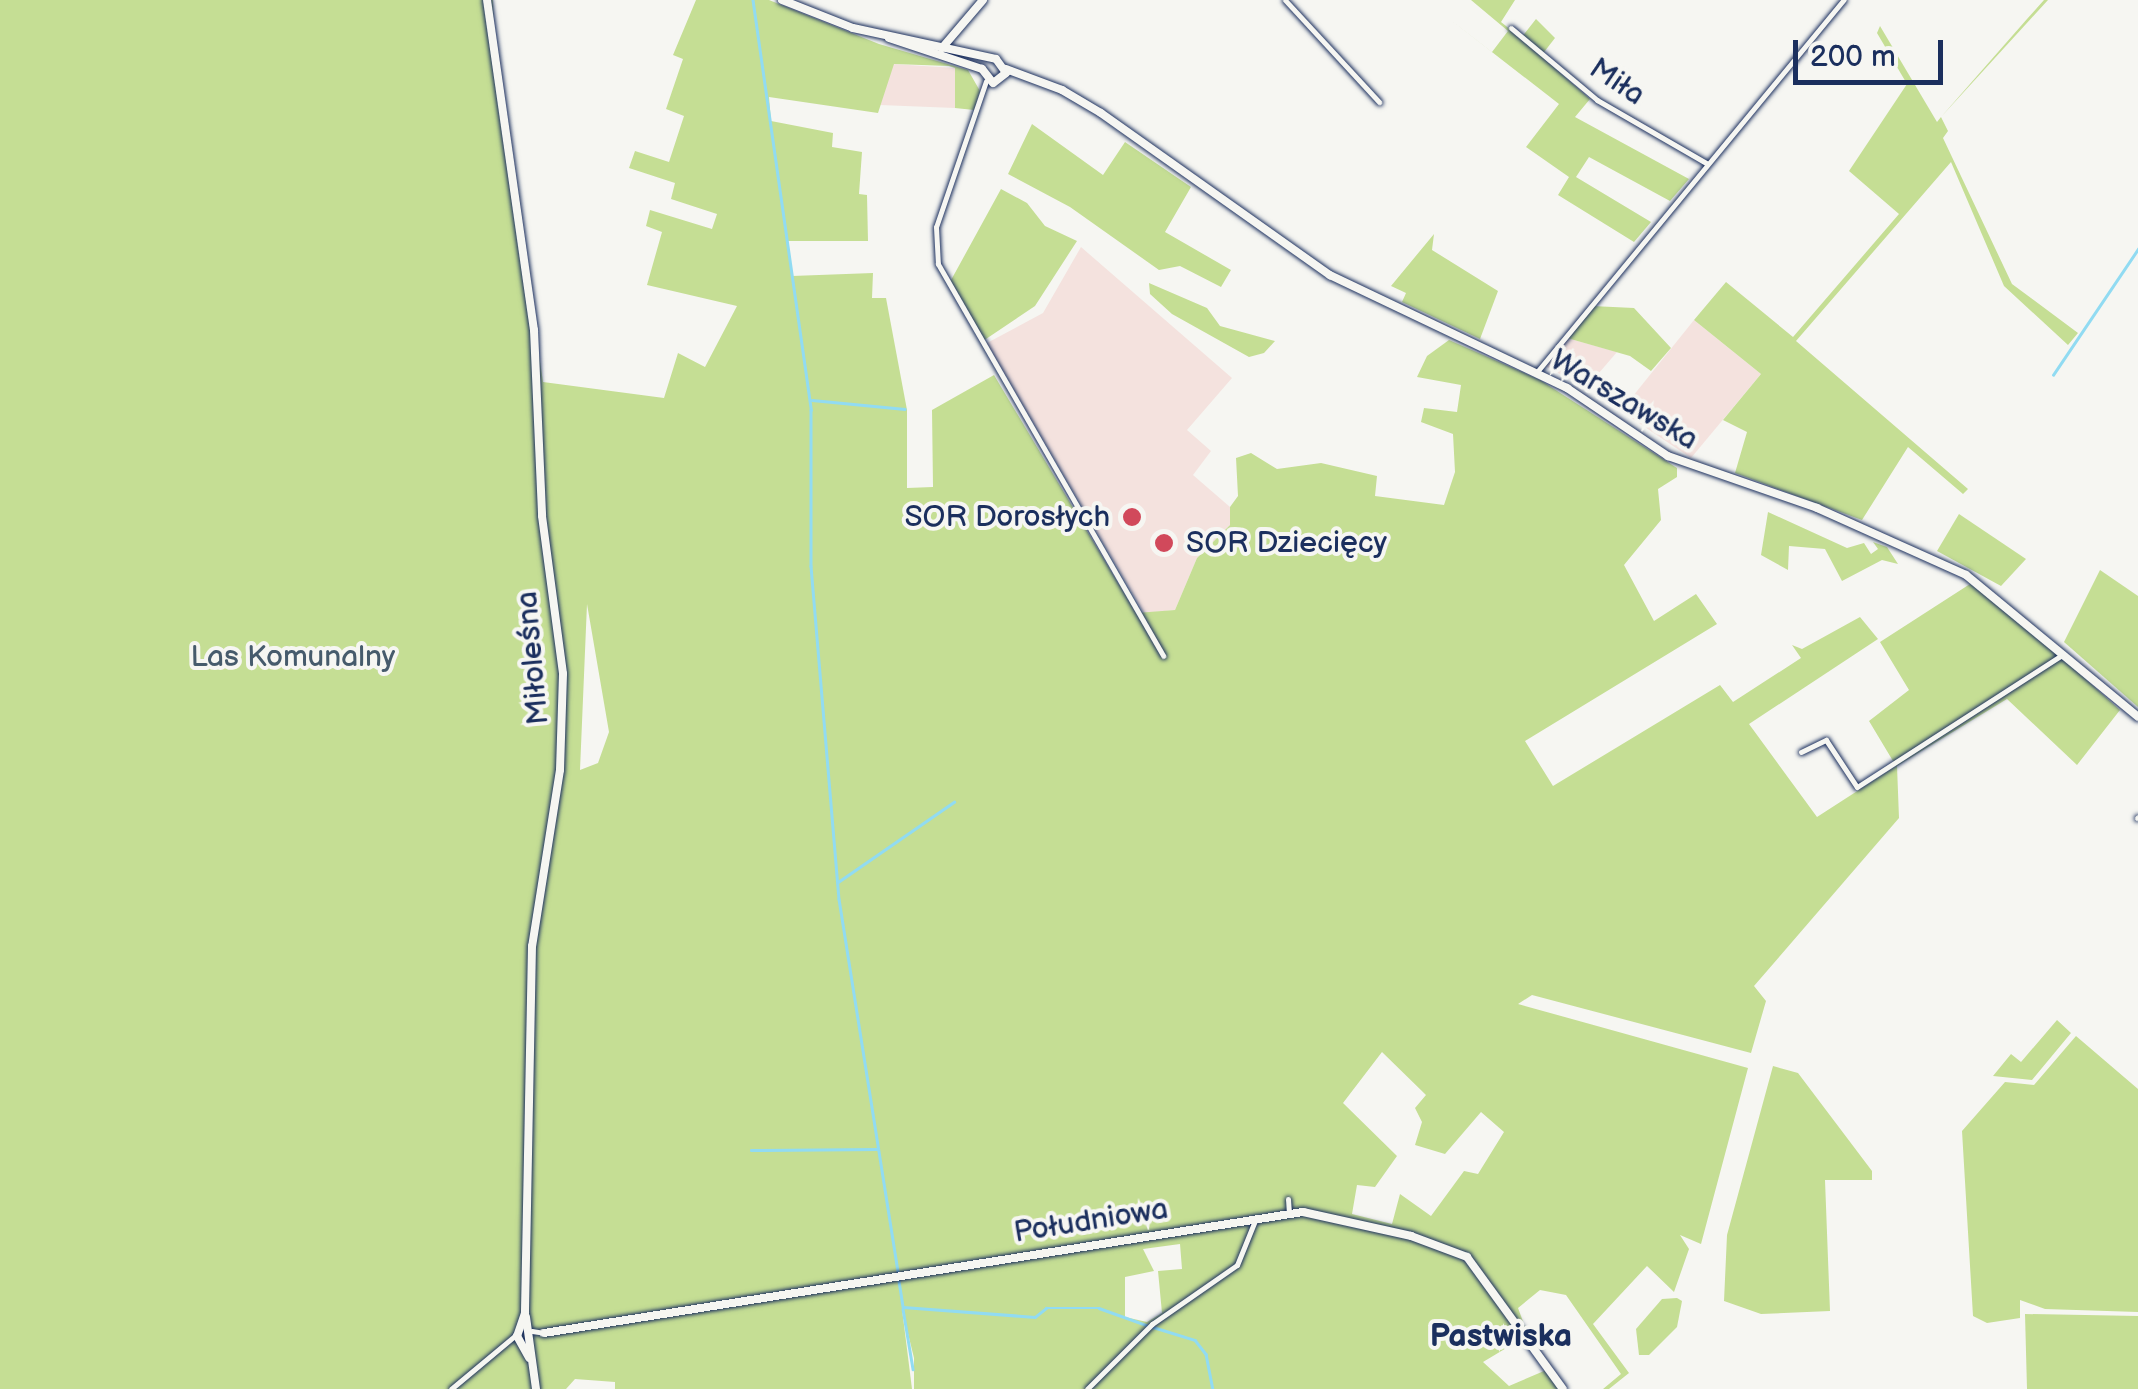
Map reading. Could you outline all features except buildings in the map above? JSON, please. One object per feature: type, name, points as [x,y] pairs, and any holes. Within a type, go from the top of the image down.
[{"type":"street","name":"Miłoleśna","points":[[487,0],[534,330],[542,516],[563,674],[560,770],[532,946],[524,1313],[536,1389]]},
{"type":"street","points":[[782,0],[984,65],[990,82]]},
{"type":"street","points":[[942,50],[984,0]]},
{"type":"street","points":[[1284,0],[1379,102]]},
{"type":"street","points":[[1536,373],[1844,0]]},
{"type":"street","name":"Miła","points":[[1511,28],[1596,100],[1706,163]]},
{"type":"street","name":"Warszawska","points":[[984,65],[999,60],[1005,73],[1037,80],[1100,113],[1330,275],[1536,373],[1683,464],[1806,504],[1966,575],[2064,652],[2138,717]]},
{"type":"street","points":[[1005,73],[990,82],[936,227],[938,264],[1163,656]]},
{"type":"street","points":[[1800,752],[1826,740],[1858,786],[2064,652]]},
{"type":"street","points":[[1288,1199],[1289,1212]]},
{"type":"street","name":"Południowa","points":[[544,1333],[1289,1212],[1410,1236],[1468,1258],[1563,1389]]},
{"type":"street","points":[[1087,1389],[1152,1324],[1237,1265],[1256,1217]]},
{"type":"street","points":[[451,1389],[506,1343],[544,1333]]},
{"type":"shaded area","points":[[893,64],[955,68],[955,108],[880,105]]},
{"type":"shaded area","points":[[1081,247],[1232,378],[1187,430],[1211,451],[1193,475],[1230,507],[1230,525],[1197,558],[1175,610],[1144,613],[987,343],[1043,313]]},
{"type":"shaded area","points":[[1694,320],[1761,374],[1691,458],[1621,411]]},
{"type":"shaded area","points":[[1567,338],[1617,352],[1586,388],[1545,366]]},
{"type":"green space","name":"Las Komunalny","points":[[0,0],[493,0],[495,54],[543,382],[664,398],[678,353],[705,367],[737,306],[647,285],[662,232],[646,226],[650,210],[712,229],[717,214],[671,199],[675,183],[629,168],[635,151],[669,162],[684,116],[666,109],[683,59],[673,55],[696,0],[769,0],[879,44],[968,70],[980,91],[974,110],[955,108],[955,68],[949,66],[894,64],[878,113],[769,97],[771,121],[833,133],[832,147],[862,152],[859,194],[867,195],[868,241],[787,241],[792,276],[873,273],[872,298],[886,298],[907,410],[907,488],[933,487],[932,410],[994,375],[1136,613],[1175,610],[1197,558],[1230,525],[1230,507],[1238,496],[1236,458],[1251,453],[1277,469],[1321,463],[1377,476],[1375,496],[1444,505],[1455,472],[1453,434],[1421,422],[1424,408],[1457,412],[1461,385],[1417,377],[1427,356],[1449,340],[1540,380],[1677,468],[1677,477],[1658,489],[1661,520],[1624,565],[1654,621],[1696,594],[1717,624],[1525,741],[1553,786],[1720,685],[1733,702],[1801,658],[1792,645],[1802,649],[1860,617],[1878,639],[1749,724],[1817,817],[1896,766],[1869,721],[1909,690],[1880,642],[1970,584],[2011,612],[2120,710],[2077,765],[2007,699],[1897,766],[1899,818],[1754,986],[1766,1001],[1751,1053],[1532,995],[1518,1004],[1748,1068],[1701,1244],[1680,1235],[1689,1249],[1674,1292],[1647,1266],[1593,1324],[1629,1373],[1609,1389],[1603,1389],[1621,1374],[1566,1295],[1540,1290],[1518,1308],[1528,1335],[1483,1362],[1509,1386],[1551,1368],[1565,1389],[914,1389],[914,1358],[902,1309],[912,1389],[615,1389],[615,1382],[575,1379],[566,1389],[0,1389]],"holes":[[[587,604],[609,732],[598,763],[580,770]],[[1382,1052],[1426,1095],[1415,1108],[1422,1122],[1415,1145],[1445,1154],[1481,1112],[1504,1132],[1478,1174],[1464,1171],[1431,1216],[1400,1194],[1392,1224],[1352,1214],[1357,1185],[1375,1187],[1397,1156],[1343,1103]],[[1180,1244],[1182,1269],[1158,1271],[1162,1313],[1147,1322],[1125,1317],[1125,1277],[1154,1271],[1143,1249]]]},
{"type":"green space","points":[[1471,0],[1515,0],[1501,22],[1521,38],[1536,19],[1555,38],[1541,56],[1590,99],[1575,117],[1689,179],[1670,201],[1589,157],[1576,177],[1651,222],[1634,242],[1558,195],[1569,177],[1526,147],[1559,104],[1492,52],[1508,31]]},
{"type":"green space","points":[[2044,0],[2048,0],[1941,117]]},
{"type":"green space","points":[[1880,26],[1937,122],[1941,117],[1948,131],[1943,138],[2012,284],[2078,333],[2068,345],[2004,286],[1951,162],[1796,341],[1968,489],[1963,494],[1908,447],[1862,520],[1735,473],[1747,432],[1723,420],[1761,374],[1694,320],[1726,282],[1793,337],[1899,214],[1849,171],[1907,84],[1877,33]]},
{"type":"green space","points":[[1032,124],[1103,175],[1125,142],[1191,187],[1165,232],[1231,270],[1221,287],[1180,266],[1159,270],[1070,207],[1008,174]]},
{"type":"green space","points":[[1001,189],[1027,203],[1045,226],[1077,241],[1035,306],[983,341],[950,282]]},
{"type":"green space","points":[[1434,234],[1432,250],[1498,291],[1480,339],[1402,302],[1406,293],[1391,286]]},
{"type":"green space","points":[[1149,283],[1207,308],[1220,326],[1275,341],[1264,353],[1249,357],[1172,314],[1150,294]]},
{"type":"green space","points":[[1592,306],[1634,308],[1671,348],[1651,371],[1630,356],[1567,338]]},
{"type":"green space","points":[[1768,512],[1847,548],[1864,543],[1871,554],[1878,549],[1873,542],[1887,547],[1898,564],[1882,560],[1842,581],[1825,549],[1789,546],[1788,570],[1761,555]]},
{"type":"green space","points":[[1959,514],[2026,559],[2001,586],[1937,551]]},
{"type":"green space","points":[[2100,570],[2138,596],[2138,707],[2064,642]]},
{"type":"green space","points":[[2057,1020],[2071,1033],[2032,1080],[1993,1076],[2011,1054],[2021,1062]]},
{"type":"green space","points":[[2076,1036],[2138,1089],[2138,1312],[2045,1309],[2020,1300],[2020,1318],[1987,1323],[1973,1316],[1962,1131],[2005,1082],[2034,1085]]},
{"type":"green space","points":[[1773,1066],[1798,1073],[1872,1171],[1872,1180],[1825,1180],[1830,1311],[1761,1314],[1724,1301],[1727,1235]]},
{"type":"green space","points":[[1662,1299],[1682,1301],[1677,1327],[1649,1355],[1639,1355],[1636,1329]]},
{"type":"green space","points":[[2025,1314],[2138,1316],[2138,1389],[2027,1389]]},
{"type":"waterway","points":[[753,0],[811,410],[811,566],[839,899],[898,1273]]},
{"type":"waterway","points":[[2053,375],[2138,249]]},
{"type":"waterway","points":[[812,400],[905,409]]},
{"type":"waterway","points":[[838,882],[954,802]]},
{"type":"waterway","points":[[751,1150],[878,1149]]},
{"type":"waterway","points":[[899,1281],[903,1307],[1035,1317],[1046,1308],[1099,1308],[1146,1325]]},
{"type":"waterway","points":[[903,1309],[913,1369]]},
{"type":"waterway","points":[[1153,1327],[1195,1340],[1206,1354],[1213,1389]]},
{"type":"place","name":"SOR Dorosłych","points":[[1132,517]]},
{"type":"place","name":"SOR Dziecięcy","points":[[1164,543]]},
{"type":"district","name":"Pastwiska","points":[[1501,1337]]}]
